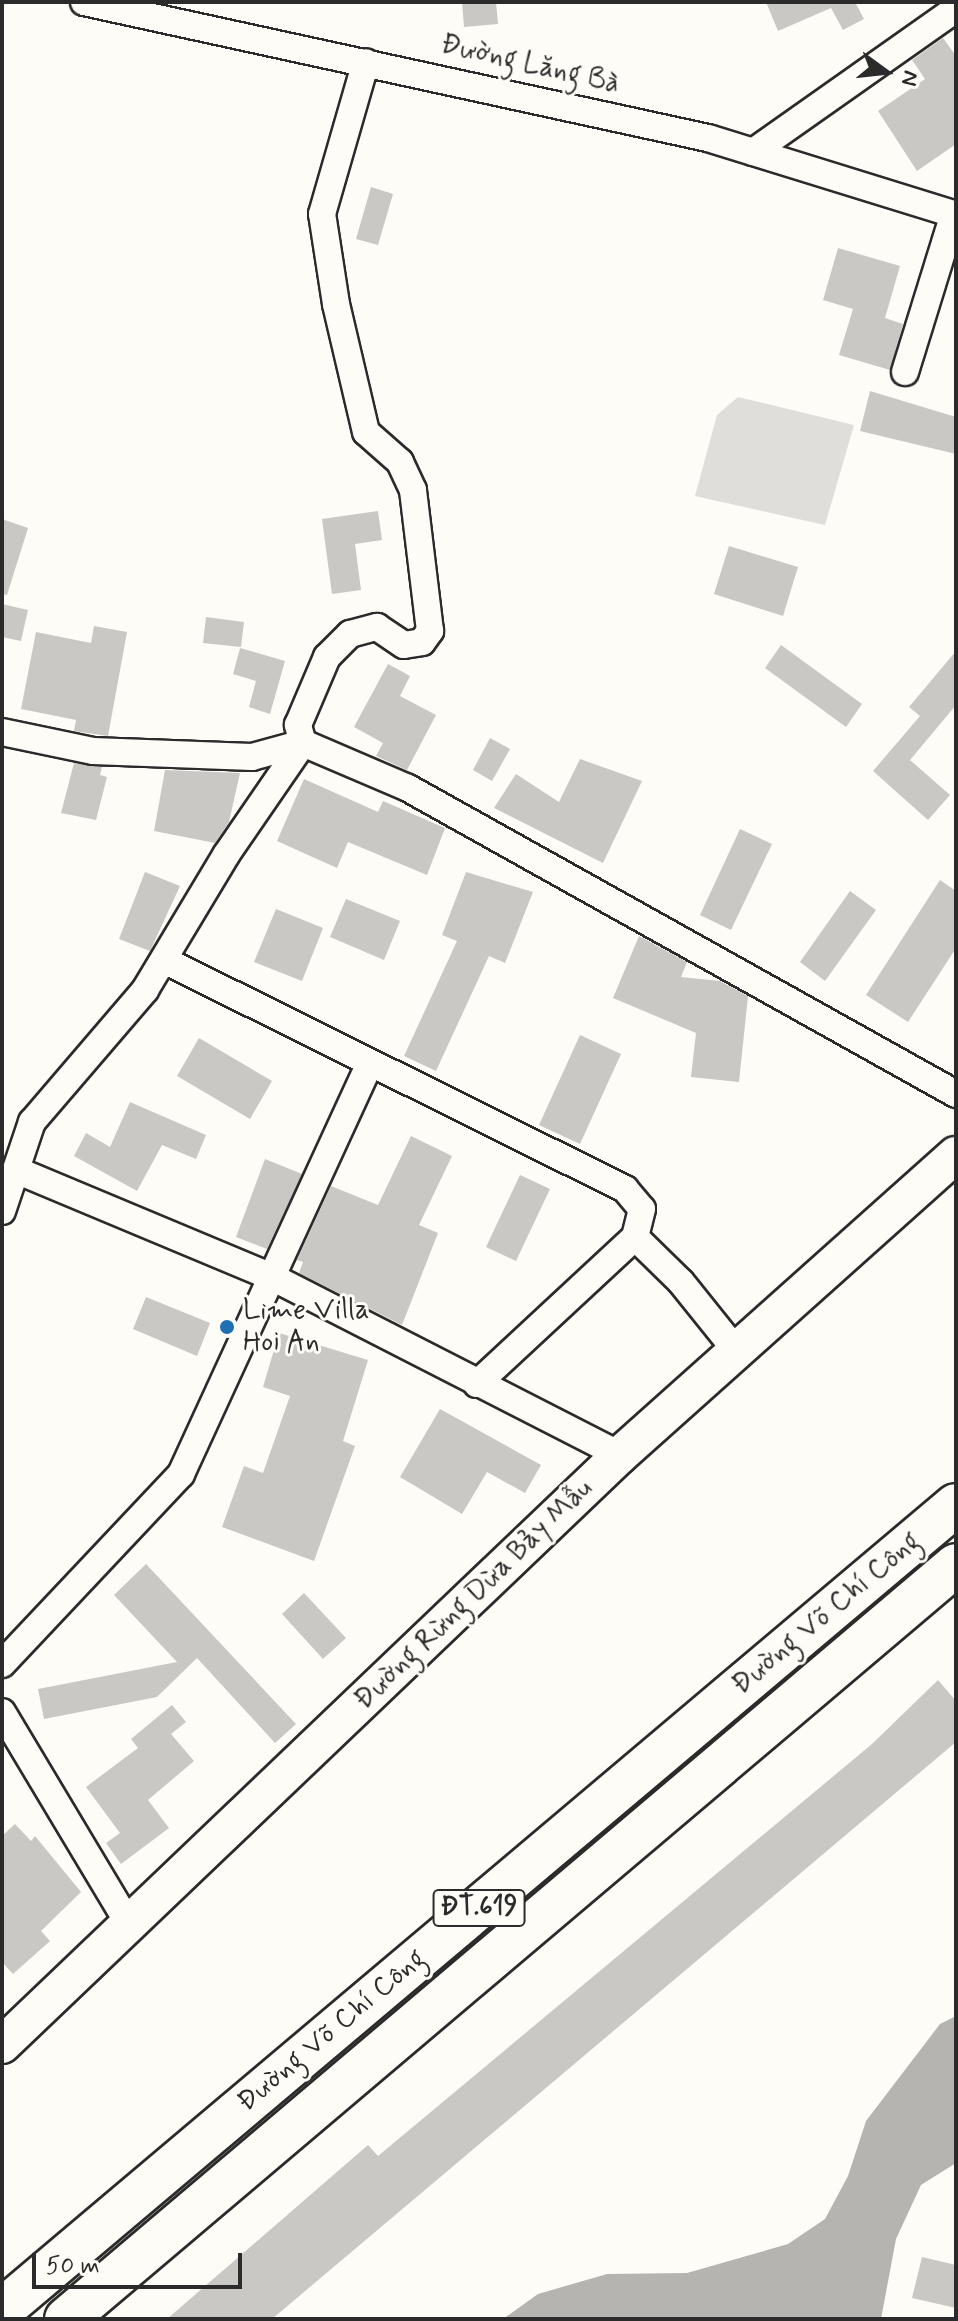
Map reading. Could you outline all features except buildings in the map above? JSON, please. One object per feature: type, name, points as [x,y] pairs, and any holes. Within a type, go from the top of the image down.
[{"type":"main road","name":"Đường Võ Chí Công","points":[[2,2310],[956,1505]]},
{"type":"main road","name":"Đường Võ Chí Công","points":[[66,2319],[949,1570]]},
{"type":"street","name":"Đường Lăng Bà","points":[[84,2],[366,62],[753,152],[955,214]]},
{"type":"street","points":[[753,152],[956,9]]},
{"type":"street","points":[[303,743],[298,725],[303,711],[327,657],[350,634],[377,627],[404,645],[422,642],[430,631],[413,490],[400,462],[366,432],[336,304],[322,214],[366,62]]},
{"type":"street","points":[[905,372],[955,214]]},
{"type":"street","points":[[2,732],[93,751],[252,757],[303,743],[408,788],[956,1094]]},
{"type":"street","points":[[2,1211],[32,1122],[145,990],[226,855],[303,743]]},
{"type":"street","points":[[164,960],[625,1189],[642,1209],[635,1237],[477,1384]]},
{"type":"street","points":[[2,1664],[181,1474],[274,1278],[370,1063]]},
{"type":"street","name":"Đường Rừng Dừa Bảy Mẫu","points":[[2,2045],[620,1455],[956,1155]]},
{"type":"street","points":[[16,1170],[274,1278],[620,1455]]},
{"type":"street","points":[[635,1237],[681,1282],[737,1352]]},
{"type":"street","points":[[915,1540],[949,1570]]},
{"type":"street","points":[[2,1712],[129,1924]]},
{"type":"shaded area","points":[[738,397],[854,425],[825,525],[695,496],[717,415]]},
{"type":"shaded area","points":[[956,2016],[956,2163],[921,2185],[896,2239],[881,2319],[503,2319],[538,2294],[607,2274],[687,2273],[788,2244],[825,2219],[848,2176],[866,2121],[940,2024]]},
{"type":"place","name":"Lime Villa Hoi An","points":[[227,1327]]}]
